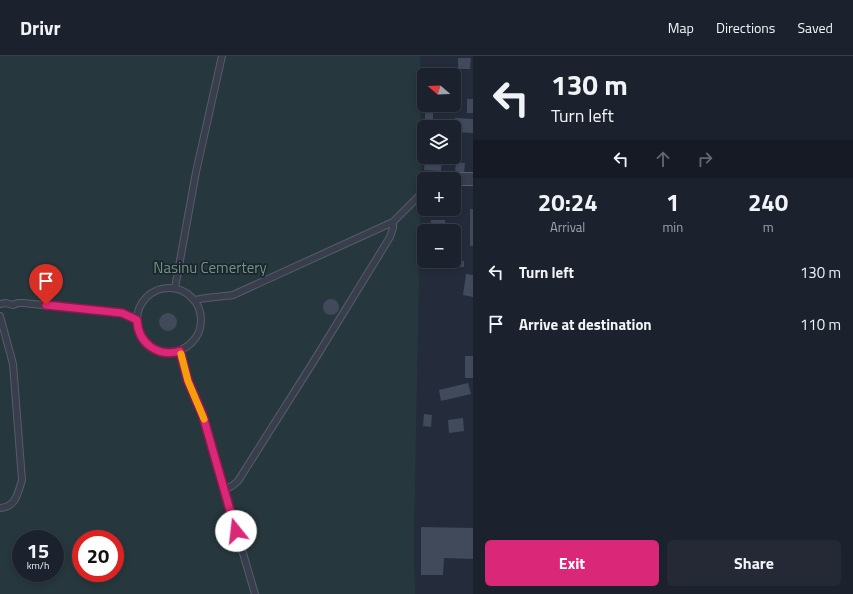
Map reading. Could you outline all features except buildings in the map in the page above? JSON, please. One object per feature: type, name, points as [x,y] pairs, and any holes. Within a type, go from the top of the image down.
[{"type":"street","points":[[461,179],[473,179]]},
{"type":"lane","points":[[175,288],[196,172],[222,56]]},
{"type":"lane","points":[[195,300],[233,295],[393,222],[417,198]]},
{"type":"lane","points":[[225,489],[232,486],[238,480],[308,371],[390,237],[393,222]]},
{"type":"lane","points":[[175,288],[186,292],[195,300],[200,310],[201,327],[194,341],[185,348],[180,351],[166,353],[148,345],[140,334],[137,320],[141,304],[152,293],[159,289],[175,288]]},
{"type":"lane","points":[[0,304],[6,303],[13,305],[23,303],[122,313],[137,320]]},
{"type":"lane","points":[[0,316],[14,364],[22,480],[14,502],[10,506],[0,508]]},
{"type":"lane","points":[[180,351],[188,381],[203,416],[255,594]]},
{"type":"green space","name":"Nasinu Cemertery","points":[[0,56],[420,56],[420,68],[417,68],[417,112],[421,112],[421,120],[417,120],[417,164],[421,164],[421,172],[417,172],[417,216],[420,216],[420,224],[417,224],[417,268],[419,268],[414,540],[415,594],[0,594]]},
{"type":"slow traffic","points":[[181,354],[188,381],[204,419]]},
{"type":"route","points":[[46,305],[122,313],[137,320],[138,329],[142,338],[152,348],[166,353],[180,351],[188,381],[203,416],[236,531]]}]
